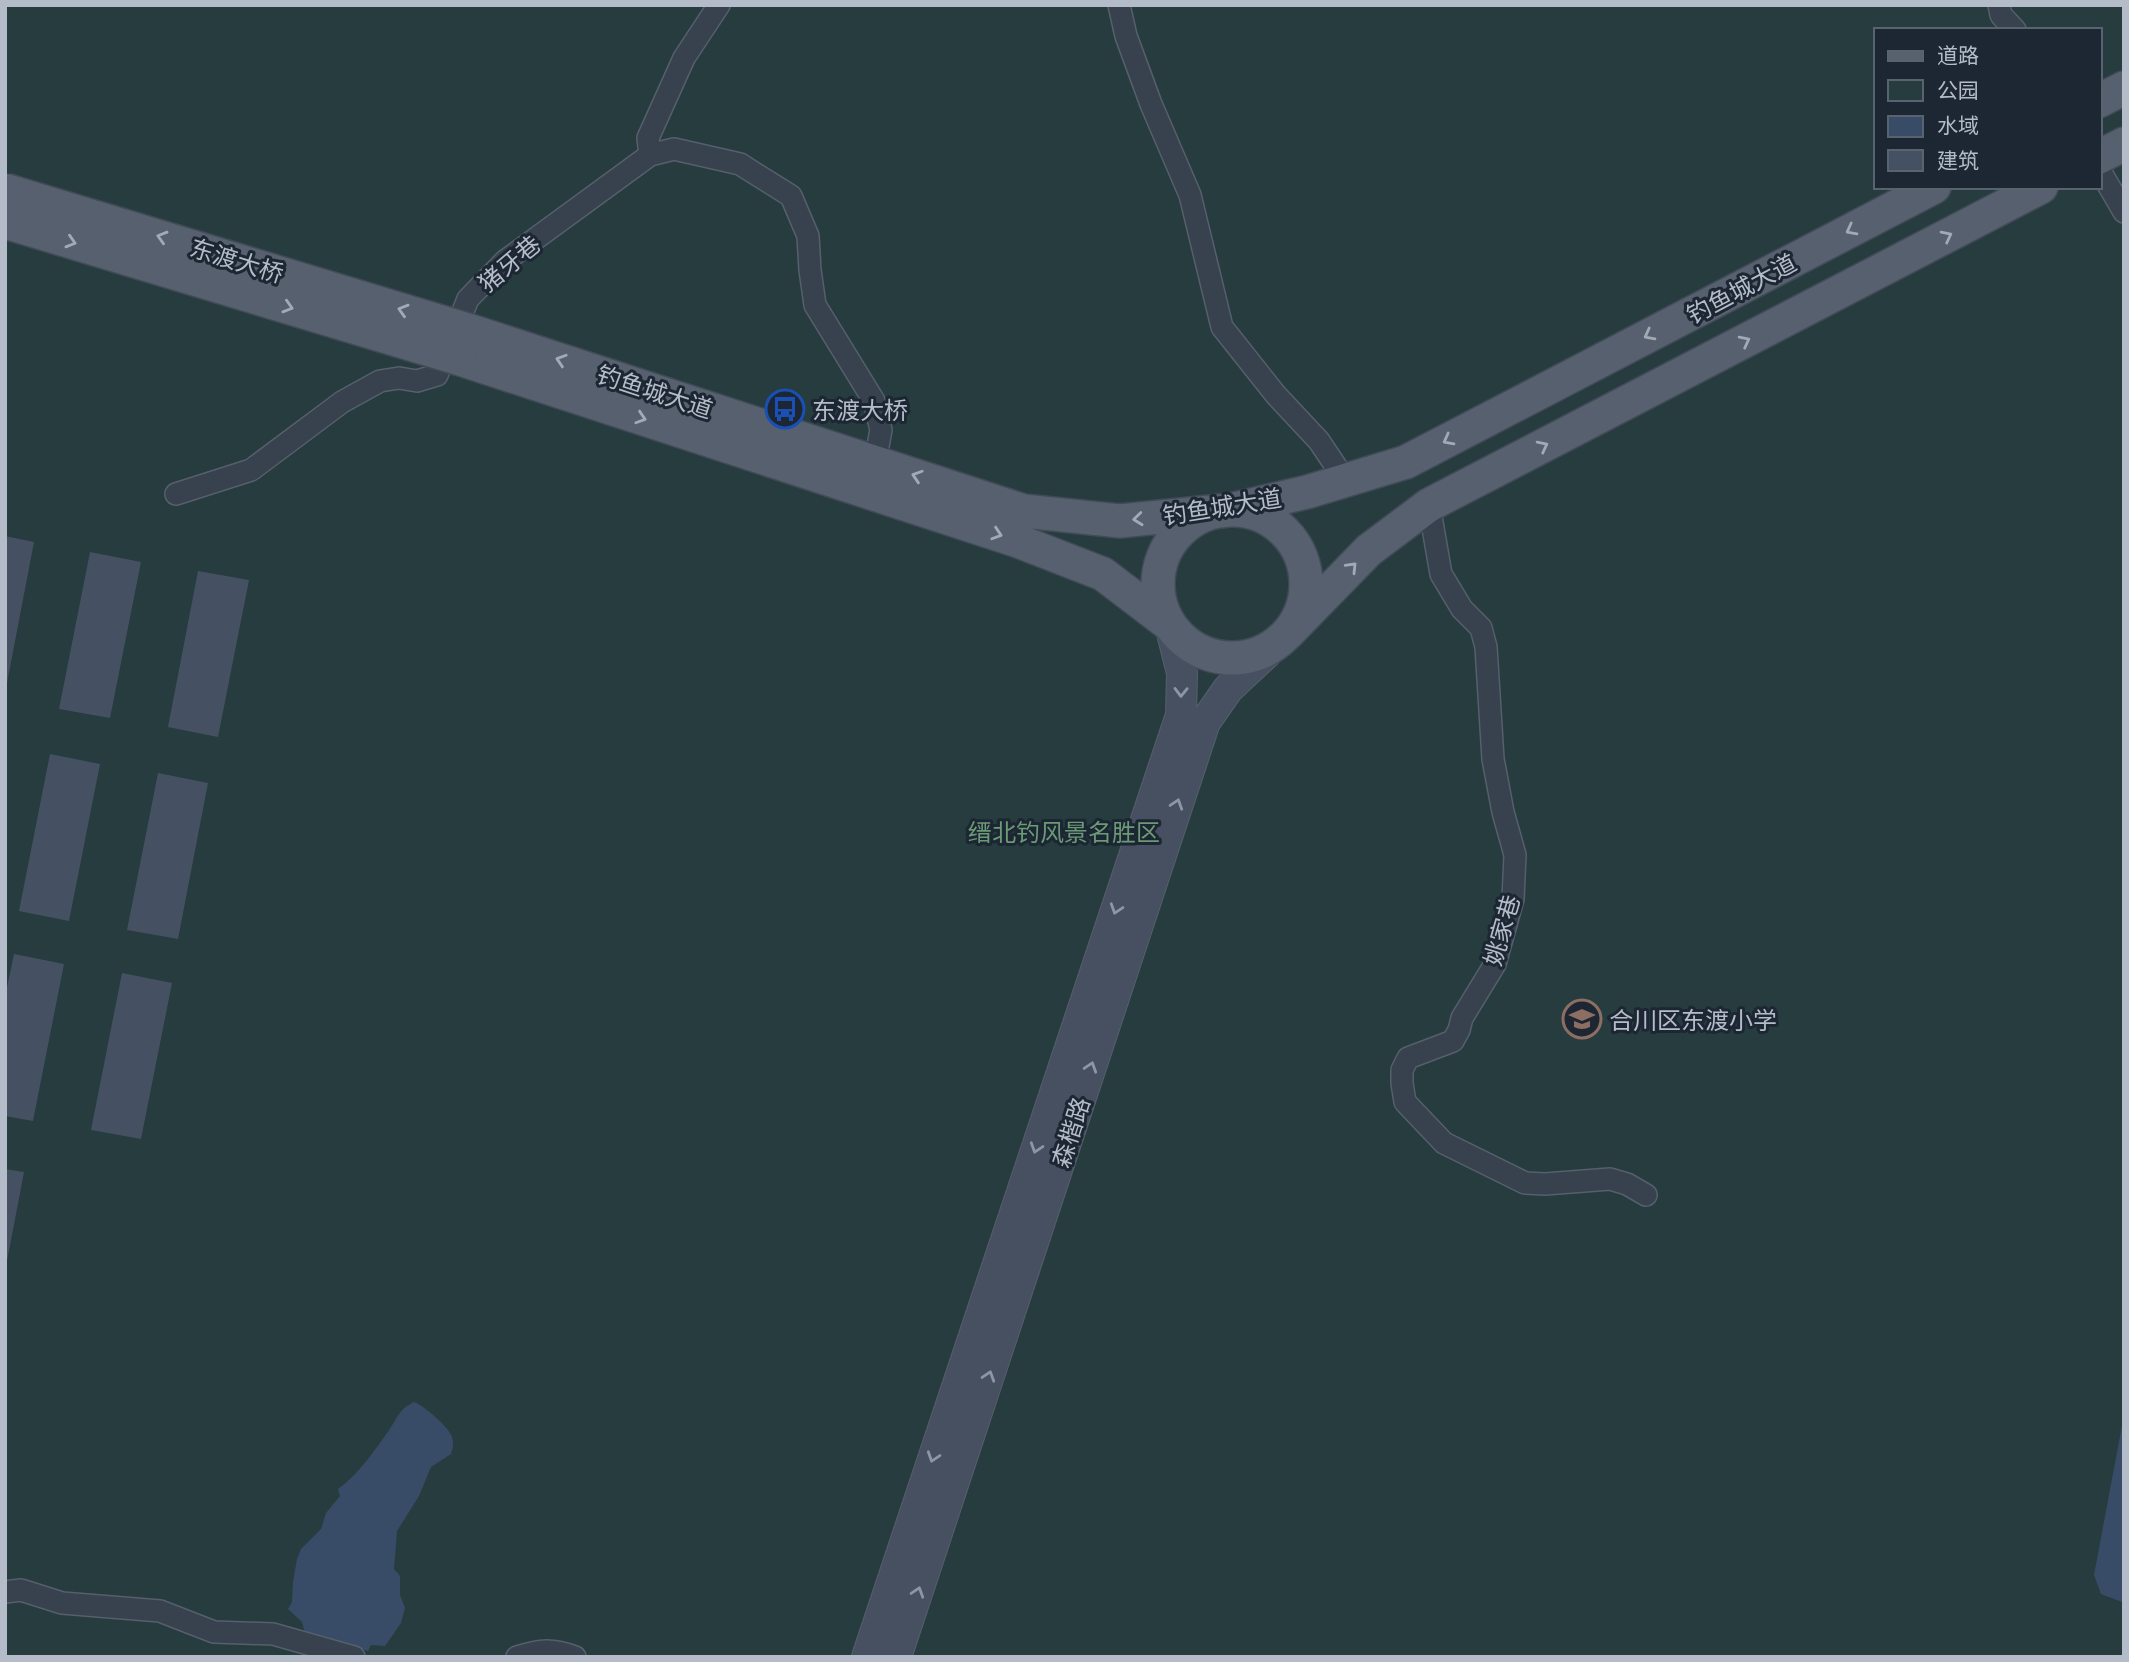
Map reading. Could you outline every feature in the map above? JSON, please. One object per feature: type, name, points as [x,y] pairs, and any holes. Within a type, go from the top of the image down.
[{"type":"main road","points":[[2101,100],[2124,88]]},
{"type":"main road","points":[[2101,156],[2124,144]]},
{"type":"main road","name":"钓鱼城大道","points":[[464,345],[874,463],[1024,511],[1120,521],[1230,509],[1307,492],[1406,462],[1930,189]]},
{"type":"main road","name":"钓鱼城大道","points":[[1287,634],[1369,550],[1429,505],[2037,189]]},
{"type":"main road","name":"东渡大桥","points":[[5,190],[464,345]]},
{"type":"main road","name":"东渡大桥","points":[[5,222],[464,345]]},
{"type":"main road","name":"钓鱼城大道","points":[[464,345],[1018,541],[1103,574],[1170,625]]},
{"type":"main road","points":[[1230,509],[1255,513],[1277,524],[1294,542],[1304,565],[1307,589],[1301,613],[1287,634],[1271,647],[1252,656],[1231,658],[1207,654],[1186,643],[1170,625],[1160,604],[1157,581],[1161,559],[1172,540],[1188,524],[1208,513],[1230,509]]},
{"type":"main road","name":"森楷路","points":[[867,1657],[1181,715],[1182,673],[1170,625]]},
{"type":"main road","name":"森楷路","points":[[896,1657],[1205,722],[1228,689],[1287,634]]},
{"type":"street","points":[[719,5],[684,58],[648,138],[650,155],[674,149],[740,164],[791,196],[808,236],[816,305],[874,401],[881,430],[874,463]]},
{"type":"street","points":[[1119,5],[1126,36],[1190,195],[1222,327],[1276,395],[1319,441],[1345,480]]},
{"type":"street","points":[[1999,5],[2001,15],[2013,28]]},
{"type":"street","name":"猪牙巷","points":[[176,494],[251,470],[342,402],[380,381],[399,378],[417,381],[437,375],[468,299],[505,261],[650,155]]},
{"type":"street","points":[[2101,172],[2124,212]]},
{"type":"street","name":"姚家巷","points":[[1429,505],[1441,574],[1462,609],[1480,628],[1486,647],[1493,759],[1515,855],[1513,899],[1495,964],[1462,1018],[1453,1041],[1408,1058],[1402,1070],[1405,1102],[1444,1143],[1525,1183],[1609,1179],[1627,1184],[1646,1195]]},
{"type":"street","points":[[5,1592],[21,1590],[62,1603],[160,1611],[214,1632],[273,1634],[352,1656]]},
{"type":"street","points":[[517,1657],[537,1651],[558,1651],[575,1657]]},
{"type":"green space","name":"缙北钓风景名胜区","points":[[5,5],[2124,5],[2124,1657],[5,1657]]},
{"type":"water","points":[[414,1402],[446,1428],[452,1437],[453,1446],[451,1454],[431,1467],[419,1496],[397,1531],[394,1569],[400,1576],[400,1595],[405,1608],[401,1623],[385,1646],[371,1645],[368,1651],[305,1633],[302,1622],[288,1609],[292,1602],[293,1582],[301,1549],[321,1529],[326,1513],[340,1496],[338,1489],[366,1462],[402,1411]]},
{"type":"water","points":[[2124,1415],[2122,1602],[2101,1594],[2094,1575]]},
{"type":"building","points":[[5,536],[34,542],[7,683],[5,683]]},
{"type":"building","points":[[90,552],[141,562],[110,718],[59,709]]},
{"type":"building","points":[[198,571],[249,580],[218,737],[168,727]]},
{"type":"building","points":[[50,754],[100,764],[69,921],[19,911]]},
{"type":"building","points":[[158,773],[208,783],[178,939],[127,930]]},
{"type":"building","points":[[14,954],[64,964],[33,1121],[5,1116],[5,997]]},
{"type":"building","points":[[122,973],[172,983],[141,1139],[91,1130]]},
{"type":"building","points":[[5,1169],[24,1172],[7,1261],[5,1261]]},
{"type":"place","name":"东渡大桥","points":[[785,409]]},
{"type":"place","name":"合川区东渡小学","points":[[1582,1019]]}]
